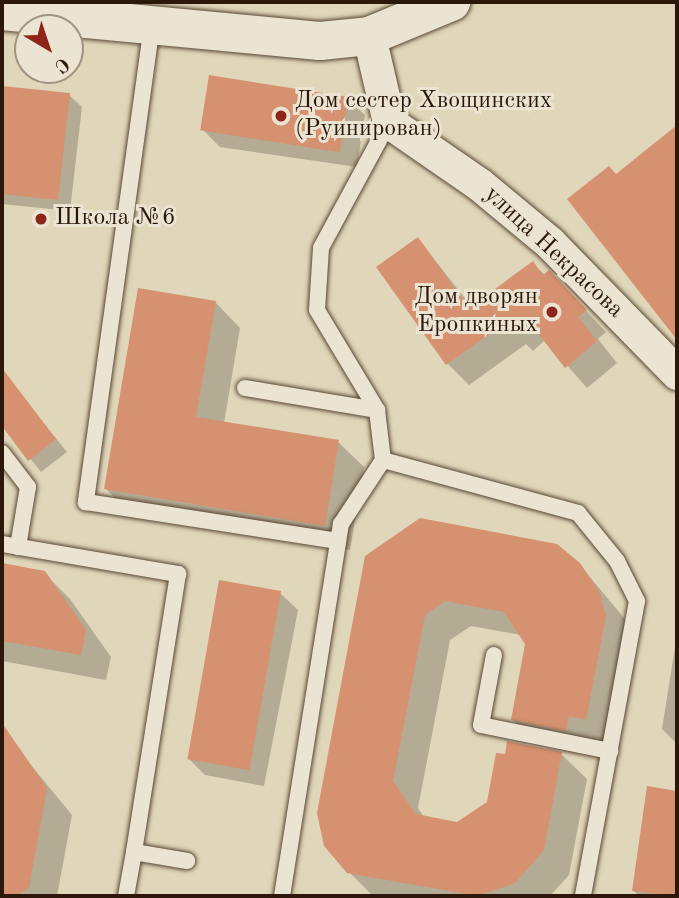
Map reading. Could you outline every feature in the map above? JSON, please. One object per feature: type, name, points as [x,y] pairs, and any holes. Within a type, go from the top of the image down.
[{"type":"main road","points":[[2,11],[320,41],[369,37],[451,2]]},
{"type":"street","points":[[369,37],[389,122]]},
{"type":"street","name":"улица Некрасова","points":[[389,122],[479,184],[550,243],[677,373]]},
{"type":"lane","points":[[152,25],[86,502],[338,541]]},
{"type":"lane","points":[[282,896],[341,524],[383,460],[377,410],[317,310],[321,248],[389,122]]},
{"type":"lane","points":[[245,388],[377,410]]},
{"type":"lane","points":[[2,453],[28,486],[10,546],[178,574],[126,896]]},
{"type":"lane","points":[[383,460],[578,513],[617,561],[637,601],[583,896]]},
{"type":"lane","points":[[494,655],[481,725],[610,751]]},
{"type":"lane","points":[[134,852],[187,860]]},
{"type":"building","points":[[209,75],[348,97],[340,152],[200,130]]},
{"type":"building","points":[[2,86],[70,93],[58,200],[2,194]]},
{"type":"building","points":[[677,125],[677,340],[567,199],[609,166],[616,174]]},
{"type":"building","points":[[418,237],[469,308],[533,261],[543,275],[549,270],[587,310],[578,317],[597,341],[565,368],[526,318],[510,331],[505,323],[446,365],[376,267]]},
{"type":"building","points":[[138,288],[216,301],[196,417],[339,440],[325,526],[104,489]]},
{"type":"building","points":[[2,368],[56,439],[28,461],[2,426]]},
{"type":"building","points":[[420,518],[557,544],[580,563],[599,591],[606,616],[586,720],[569,716],[566,731],[511,720],[525,644],[504,612],[445,601],[425,615],[393,781],[416,814],[457,822],[487,802],[496,753],[505,754],[507,741],[562,752],[544,850],[515,883],[478,896],[347,873],[324,846],[317,813],[365,556]]},
{"type":"building","points":[[2,563],[45,571],[86,630],[81,655],[2,641]]},
{"type":"building","points":[[219,580],[281,591],[249,770],[187,759]]},
{"type":"building","points":[[2,723],[47,788],[29,888],[17,896],[2,896]]},
{"type":"building","points":[[647,786],[677,791],[677,896],[632,891]]},
{"type":"place","name":"Дом сестер Хвощинских (Руинирован)","points":[[281,116]]},
{"type":"place","name":"Школа №6","points":[[41,219]]},
{"type":"place","name":"Дом дворян Еропкиных","points":[[552,312]]}]
